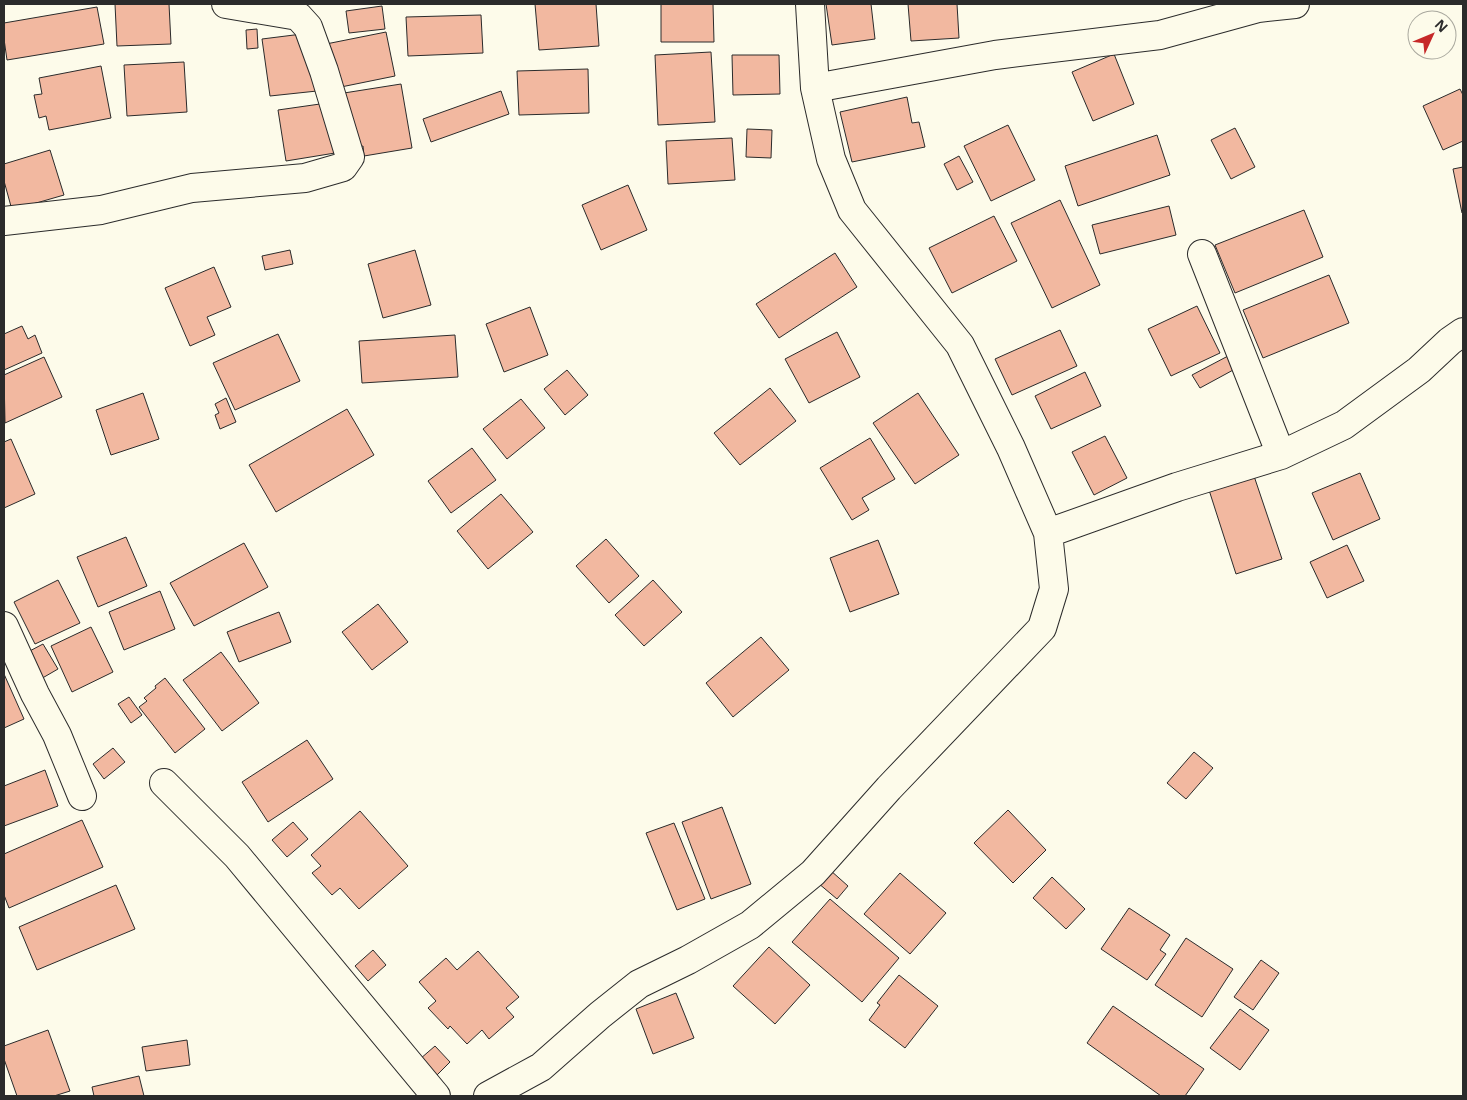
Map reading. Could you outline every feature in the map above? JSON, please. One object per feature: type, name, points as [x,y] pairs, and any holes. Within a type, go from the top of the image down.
[{"type":"street","points":[[4,221],[101,210],[192,188],[305,178],[343,167],[350,157],[308,27],[298,16],[226,4]]},
{"type":"street","points":[[488,1096],[541,1067],[600,1014],[639,984],[688,960],[750,925],[813,873],[889,788],[1042,628],[1054,588],[1048,533],[1011,448],[960,345],[903,271],[852,210],[831,159],[815,88],[810,4]]},
{"type":"street","points":[[815,88],[995,55],[1160,35],[1258,8],[1295,4]]},
{"type":"street","points":[[1202,254],[1281,455]]},
{"type":"street","points":[[1048,533],[1177,487],[1281,455],[1344,425],[1419,370],[1450,341],[1463,332]]},
{"type":"street","points":[[4,626],[35,694],[57,735],[82,796]]},
{"type":"street","points":[[164,783],[237,856],[436,1096]]},
{"type":"building","points":[[115,4],[169,4],[171,44],[117,46]]},
{"type":"building","points":[[535,4],[596,4],[599,46],[539,50]]},
{"type":"building","points":[[661,4],[713,4],[714,42],[661,42]]},
{"type":"building","points":[[826,4],[871,4],[875,39],[832,45]]},
{"type":"building","points":[[908,4],[957,4],[959,38],[911,41]]},
{"type":"building","points":[[382,6],[385,29],[349,33],[346,11]]},
{"type":"building","points":[[97,7],[104,44],[7,60],[4,23]]},
{"type":"building","points":[[481,15],[483,53],[408,56],[406,17]]},
{"type":"building","points":[[257,29],[258,48],[247,49],[246,30]]},
{"type":"building","points":[[386,32],[395,76],[336,88],[326,44]]},
{"type":"building","points":[[310,33],[317,91],[270,96],[262,39]]},
{"type":"building","points":[[711,52],[715,122],[658,125],[655,55]]},
{"type":"building","points":[[1114,54],[1134,104],[1093,121],[1072,72]]},
{"type":"building","points":[[732,55],[779,55],[780,94],[733,95]]},
{"type":"building","points":[[184,62],[187,112],[127,116],[124,65]]},
{"type":"building","points":[[101,66],[111,118],[49,130],[46,116],[39,118],[34,95],[42,94],[39,78]]},
{"type":"building","points":[[588,69],[589,113],[519,115],[517,71]]},
{"type":"building","points":[[401,84],[412,148],[364,156],[363,146],[353,148],[344,93]]},
{"type":"building","points":[[1460,89],[1463,95],[1463,141],[1443,150],[1423,106]]},
{"type":"building","points":[[501,91],[509,114],[431,142],[423,119]]},
{"type":"building","points":[[907,97],[912,123],[919,122],[925,147],[852,162],[840,112]]},
{"type":"building","points":[[327,103],[335,153],[286,161],[278,110]]},
{"type":"building","points":[[1008,125],[1035,180],[991,201],[964,146]]},
{"type":"building","points":[[1235,128],[1255,167],[1231,179],[1211,140]]},
{"type":"building","points":[[747,129],[772,130],[771,158],[746,157]]},
{"type":"building","points":[[1157,135],[1170,175],[1078,206],[1065,166]]},
{"type":"building","points":[[732,138],[735,180],[668,184],[666,141]]},
{"type":"building","points":[[50,150],[64,195],[12,210],[4,181],[4,164]]},
{"type":"building","points":[[959,156],[973,182],[957,190],[944,164]]},
{"type":"building","points":[[1463,167],[1463,213],[1462,213],[1453,169]]},
{"type":"building","points":[[628,185],[647,230],[601,250],[582,205]]},
{"type":"building","points":[[1060,200],[1100,285],[1052,308],[1011,223]]},
{"type":"building","points":[[1169,206],[1176,235],[1100,254],[1092,225]]},
{"type":"building","points":[[1304,210],[1323,257],[1235,293],[1215,245]]},
{"type":"building","points":[[994,216],[1017,261],[952,293],[929,248]]},
{"type":"building","points":[[290,250],[293,264],[265,270],[262,256]]},
{"type":"building","points":[[415,250],[431,305],[383,318],[368,264]]},
{"type":"building","points":[[835,253],[857,287],[779,338],[756,304]]},
{"type":"building","points":[[214,267],[231,307],[207,317],[215,335],[190,346],[165,288]]},
{"type":"building","points":[[1329,275],[1349,323],[1263,358],[1243,310]]},
{"type":"building","points":[[1197,306],[1220,353],[1171,376],[1148,329]]},
{"type":"building","points":[[530,307],[548,355],[504,372],[486,324]]},
{"type":"building","points":[[22,326],[28,339],[35,335],[42,353],[4,370],[4,334]]},
{"type":"building","points":[[1060,330],[1077,366],[1012,395],[995,359]]},
{"type":"building","points":[[837,332],[860,377],[809,403],[785,359]]},
{"type":"building","points":[[278,334],[300,381],[235,410],[213,363]]},
{"type":"building","points":[[455,335],[458,377],[362,383],[359,341]]},
{"type":"building","points":[[1228,356],[1235,369],[1200,388],[1192,375]]},
{"type":"building","points":[[44,357],[62,397],[5,423],[4,375]]},
{"type":"building","points":[[567,370],[588,395],[565,415],[544,389]]},
{"type":"building","points":[[1085,372],[1101,406],[1051,429],[1035,396]]},
{"type":"building","points":[[770,388],[796,421],[740,465],[714,433]]},
{"type":"building","points":[[143,393],[159,439],[111,455],[96,410]]},
{"type":"building","points":[[918,393],[959,455],[915,484],[873,423]]},
{"type":"building","points":[[226,398],[236,422],[220,429],[215,415],[219,413],[215,404]]},
{"type":"building","points":[[521,399],[545,428],[507,459],[483,429]]},
{"type":"building","points":[[347,409],[374,455],[276,512],[249,465]]},
{"type":"building","points":[[1105,436],[1127,478],[1094,495],[1072,452]]},
{"type":"building","points":[[870,438],[895,479],[862,498],[869,510],[852,520],[820,468]]},
{"type":"building","points":[[11,439],[35,494],[4,508],[4,442]]},
{"type":"building","points":[[472,448],[496,480],[451,513],[428,481]]},
{"type":"building","points":[[1360,473],[1380,519],[1333,540],[1312,493]]},
{"type":"building","points":[[1254,476],[1282,559],[1236,574],[1209,490]]},
{"type":"building","points":[[501,494],[533,532],[488,569],[457,531]]},
{"type":"building","points":[[126,537],[147,586],[98,607],[77,557]]},
{"type":"building","points":[[606,539],[639,576],[609,603],[576,566]]},
{"type":"building","points":[[878,540],[899,594],[850,612],[830,558]]},
{"type":"building","points":[[244,543],[268,587],[194,626],[170,583]]},
{"type":"building","points":[[1347,545],[1364,581],[1327,598],[1310,562]]},
{"type":"building","points":[[58,580],[80,623],[35,644],[14,602]]},
{"type":"building","points":[[653,580],[682,612],[644,646],[615,615]]},
{"type":"building","points":[[160,591],[175,629],[124,650],[109,612]]},
{"type":"building","points":[[378,604],[408,642],[372,670],[342,632]]},
{"type":"building","points":[[279,612],[291,642],[239,662],[227,632]]},
{"type":"building","points":[[91,627],[113,672],[72,692],[51,646]]},
{"type":"building","points":[[761,637],[789,670],[733,717],[706,683]]},
{"type":"building","points":[[43,644],[58,669],[39,680],[24,654]]},
{"type":"building","points":[[221,652],[259,703],[222,731],[183,680]]},
{"type":"building","points":[[4,674],[24,719],[4,728]]},
{"type":"building","points":[[165,678],[205,729],[175,753],[139,707],[147,701],[144,698]]},
{"type":"building","points":[[129,697],[142,715],[131,723],[118,704]]},
{"type":"building","points":[[307,740],[333,779],[268,822],[242,782]]},
{"type":"building","points":[[113,748],[125,762],[104,779],[93,764]]},
{"type":"building","points":[[1194,752],[1213,768],[1186,799],[1167,783]]},
{"type":"building","points":[[45,770],[58,806],[4,826],[4,786]]},
{"type":"building","points":[[722,807],[751,884],[711,899],[682,822]]},
{"type":"building","points":[[1008,810],[1046,850],[1013,883],[974,843]]},
{"type":"building","points":[[360,811],[408,866],[359,909],[340,888],[332,895],[312,873],[321,866],[311,855]]},
{"type":"building","points":[[82,820],[103,867],[9,908],[4,895],[4,854]]},
{"type":"building","points":[[293,822],[308,839],[287,857],[272,840]]},
{"type":"building","points":[[674,823],[705,899],[677,910],[646,833]]},
{"type":"building","points":[[830,870],[848,886],[837,899],[818,883]]},
{"type":"building","points":[[900,873],[946,913],[910,954],[864,914]]},
{"type":"building","points":[[1052,877],[1085,909],[1066,929],[1033,898]]},
{"type":"building","points":[[116,885],[135,929],[37,970],[19,927]]},
{"type":"building","points":[[830,899],[899,958],[862,1002],[792,942]]},
{"type":"building","points":[[1129,908],[1170,935],[1160,950],[1166,954],[1147,980],[1101,949]]},
{"type":"building","points":[[1186,938],[1233,969],[1202,1017],[1155,985]]},
{"type":"building","points":[[769,947],[810,985],[775,1024],[733,986]]},
{"type":"building","points":[[373,950],[386,965],[368,981],[355,966]]},
{"type":"building","points":[[478,951],[519,997],[506,1008],[514,1017],[489,1039],[482,1030],[467,1044],[450,1026],[448,1029],[428,1008],[436,1001],[419,982],[446,958],[457,970]]},
{"type":"building","points":[[1261,960],[1279,973],[1253,1010],[1234,997]]},
{"type":"building","points":[[899,975],[938,1006],[905,1048],[869,1020],[880,1005],[877,1003]]},
{"type":"building","points":[[676,993],[694,1038],[653,1054],[636,1009]]},
{"type":"building","points":[[1113,1006],[1204,1069],[1185,1096],[1161,1096],[1087,1043]]},
{"type":"building","points":[[1240,1009],[1269,1030],[1240,1070],[1210,1048]]},
{"type":"building","points":[[48,1030],[70,1091],[54,1096],[17,1096],[4,1059],[4,1046]]},
{"type":"building","points":[[187,1040],[190,1065],[146,1071],[142,1047]]},
{"type":"building","points":[[435,1046],[450,1062],[436,1076],[420,1059]]},
{"type":"building","points":[[139,1076],[144,1096],[94,1096],[92,1087]]}]
